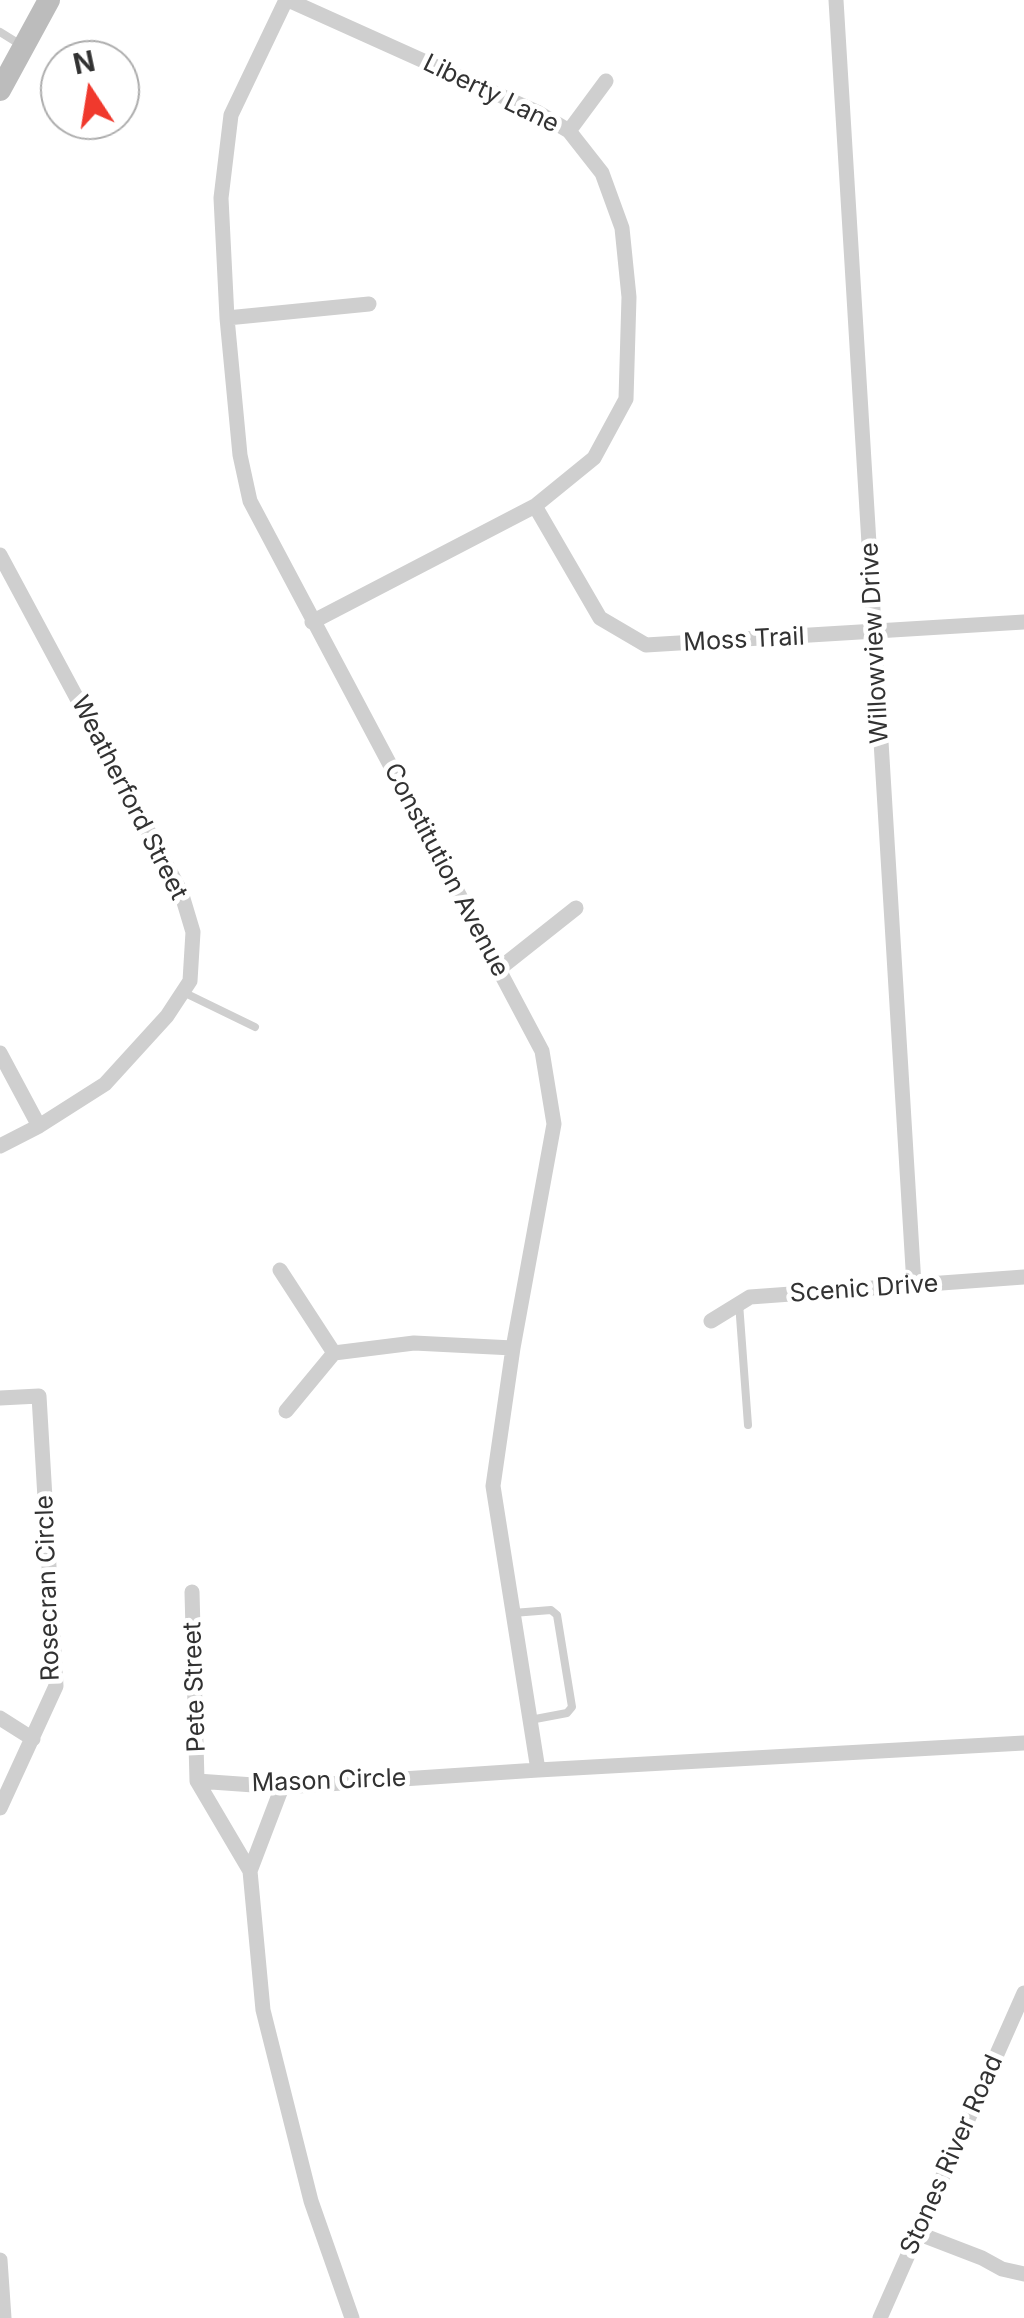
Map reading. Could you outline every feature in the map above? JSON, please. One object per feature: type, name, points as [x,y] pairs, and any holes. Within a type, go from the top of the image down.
[{"type":"main road","points":[[0,90],[49,0]]},
{"type":"street","name":"Liberty Lane","points":[[287,0],[538,112],[569,131],[602,172],[622,228],[628,297],[626,399],[594,458],[535,506],[312,622]]},
{"type":"street","name":"Constitution Avenue","points":[[287,0],[232,115],[221,198],[240,455],[250,501],[542,1051],[554,1124],[513,1348],[493,1486],[538,1770]]},
{"type":"street","name":"Willowview Drive","points":[[836,0],[914,1285]]},
{"type":"street","points":[[569,131],[606,81]]},
{"type":"street","points":[[227,318],[368,304]]},
{"type":"street","name":"Moss Trail","points":[[535,506],[600,618],[646,645],[1024,622]]},
{"type":"street","name":"Weatherford Street","points":[[0,556],[181,892],[193,932],[190,981],[167,1016],[105,1084],[0,1146]]},
{"type":"street","points":[[500,969],[576,908]]},
{"type":"street","points":[[0,1053],[39,1126]]},
{"type":"street","points":[[280,1270],[334,1353]]},
{"type":"street","name":"Scenic Drive","points":[[711,1321],[750,1297],[1024,1277]]},
{"type":"street","points":[[286,1410],[334,1353],[414,1343],[513,1348]]},
{"type":"street","name":"Rosecran Circle","points":[[0,1398],[39,1396],[56,1686],[0,1808]]},
{"type":"street","name":"Pete Street","points":[[192,1592],[197,1781]]},
{"type":"street","points":[[0,1718],[33,1739]]},
{"type":"street","name":"Mason Circle","points":[[197,1781],[282,1787],[1024,1744]]},
{"type":"street","points":[[197,1781],[250,1871],[263,2010],[312,2201],[352,2318]]},
{"type":"street","points":[[250,1871],[282,1787]]},
{"type":"street","name":"Stones River Road","points":[[880,2318],[1024,1993]]},
{"type":"street","points":[[917,2234],[1002,2269],[1024,2274]]},
{"type":"street","points":[[0,2260],[4,2318]]},
{"type":"lane","points":[[0,32],[24,47]]},
{"type":"lane","points":[[183,992],[255,1027]]},
{"type":"lane","points":[[739,1304],[748,1426]]},
{"type":"lane","points":[[514,1613],[550,1610],[557,1615],[572,1707],[566,1713],[530,1720]]}]
